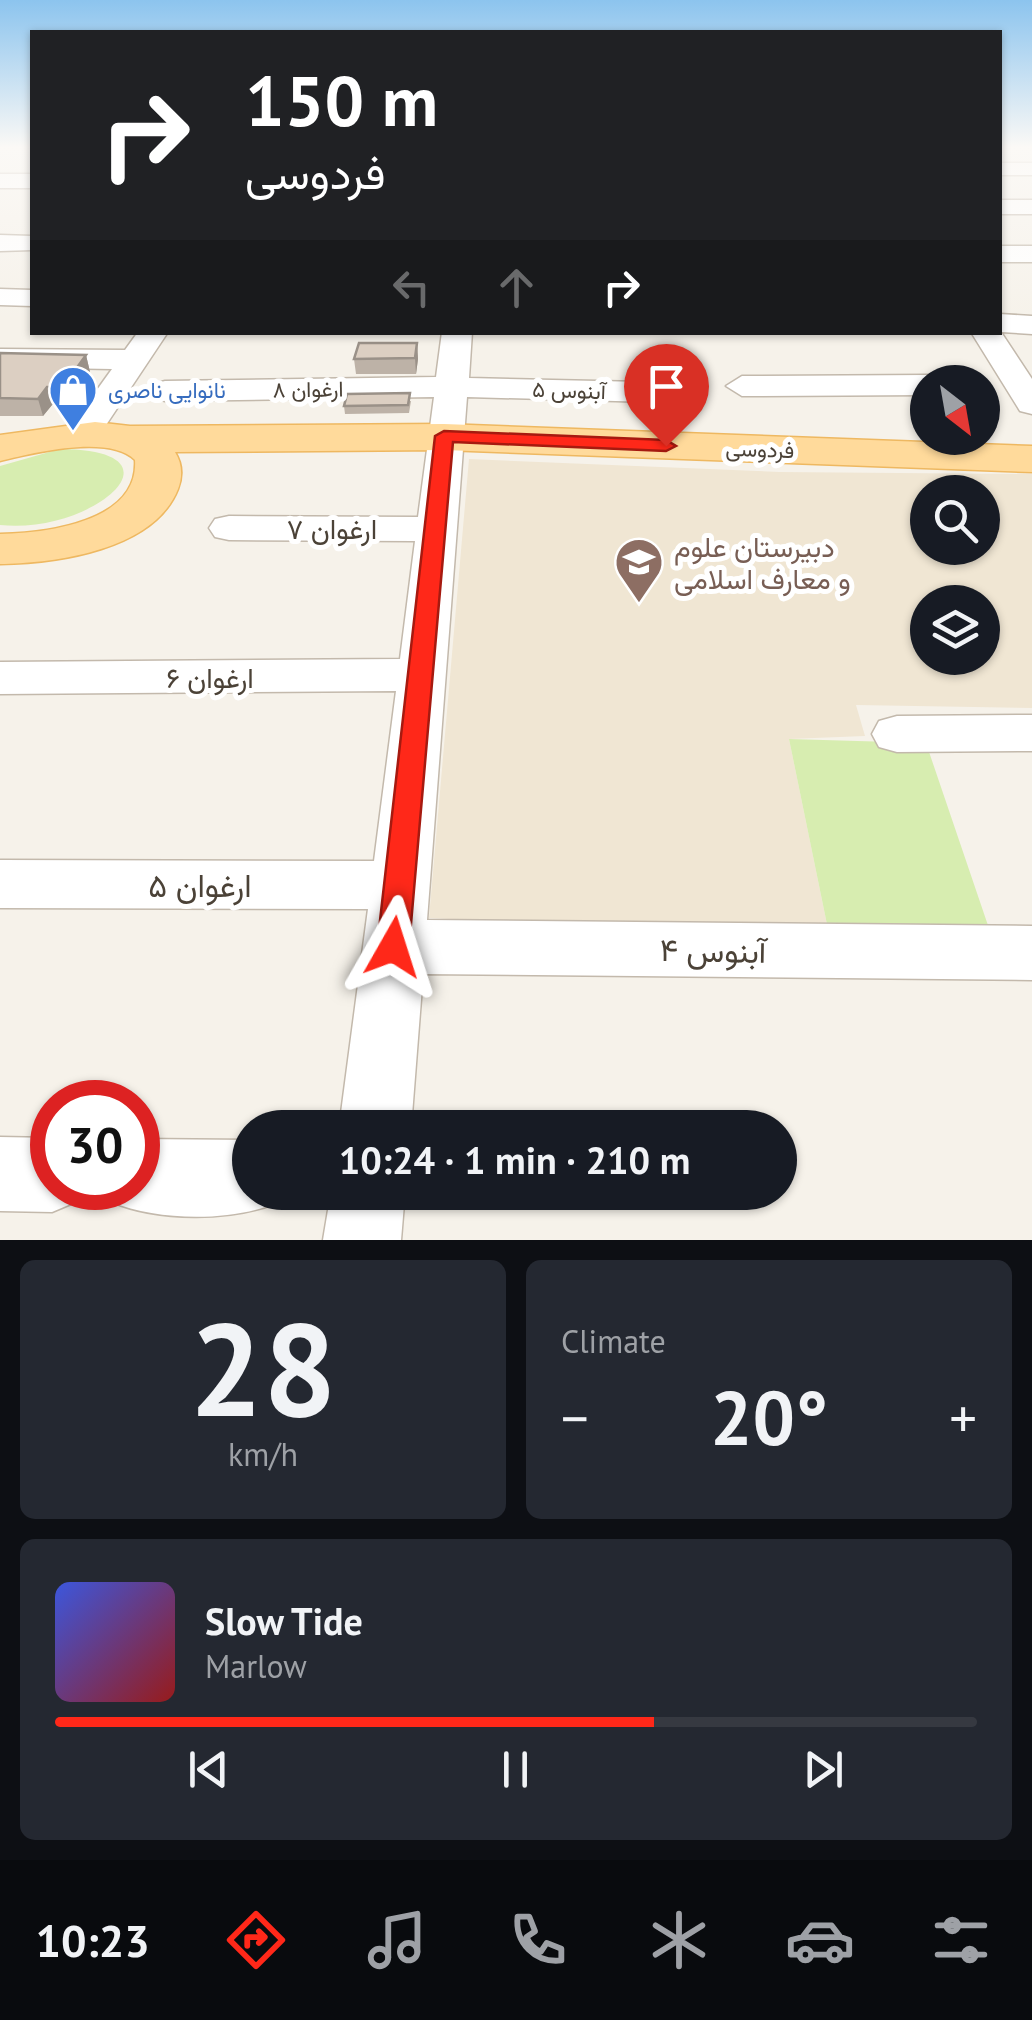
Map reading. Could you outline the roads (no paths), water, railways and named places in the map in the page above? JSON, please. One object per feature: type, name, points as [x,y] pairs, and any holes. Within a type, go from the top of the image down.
[{"type":"main road","name":"فردوسی","points":[[0,448],[91,435],[447,412],[1032,459]]},
{"type":"main road","points":[[5,558],[86,536],[140,508],[155,491],[160,475],[158,460],[91,435]]},
{"type":"street","points":[[1002,208],[1032,207]]},
{"type":"street","points":[[0,243],[30,243]]},
{"type":"street","points":[[1002,254],[1032,254]]},
{"type":"street","points":[[0,297],[30,298]]},
{"type":"street","points":[[1002,323],[1032,325]]},
{"type":"street","points":[[0,434],[91,435],[132,360],[151,335]]},
{"type":"street","points":[[376,1110],[456,335]]},
{"type":"street","points":[[988,335],[1028,391]]},
{"type":"street","points":[[0,358],[132,360]]},
{"type":"street","points":[[742,386],[910,385]]},
{"type":"street","points":[[1000,387],[1028,391]]},
{"type":"street","name":"ارغوان ۸","points":[[165,391],[447,412]]},
{"type":"street","name":"آبنوس ۵","points":[[447,412],[687,394]]},
{"type":"street","name":"ارغوان ۷","points":[[229,528],[435,529]]},
{"type":"street","name":"ارغوان ۶","points":[[0,678],[420,676]]},
{"type":"street","points":[[897,734],[1032,734]]},
{"type":"street","name":"ارغوان ۵","points":[[0,884],[399,885]]},
{"type":"street","name":"آبنوس ۴","points":[[393,947],[1032,953]]},
{"type":"street","points":[[0,1174],[30,1175]]},
{"type":"street","points":[[160,1176],[232,1177]]},
{"type":"street","points":[[362,1240],[366,1210]]},
{"type":"place","name":"نانوایی ناصری","points":[[73,432]]},
{"type":"place","name":"دبیرستان علوم و معارف اسلامی","points":[[639,604]]}]
